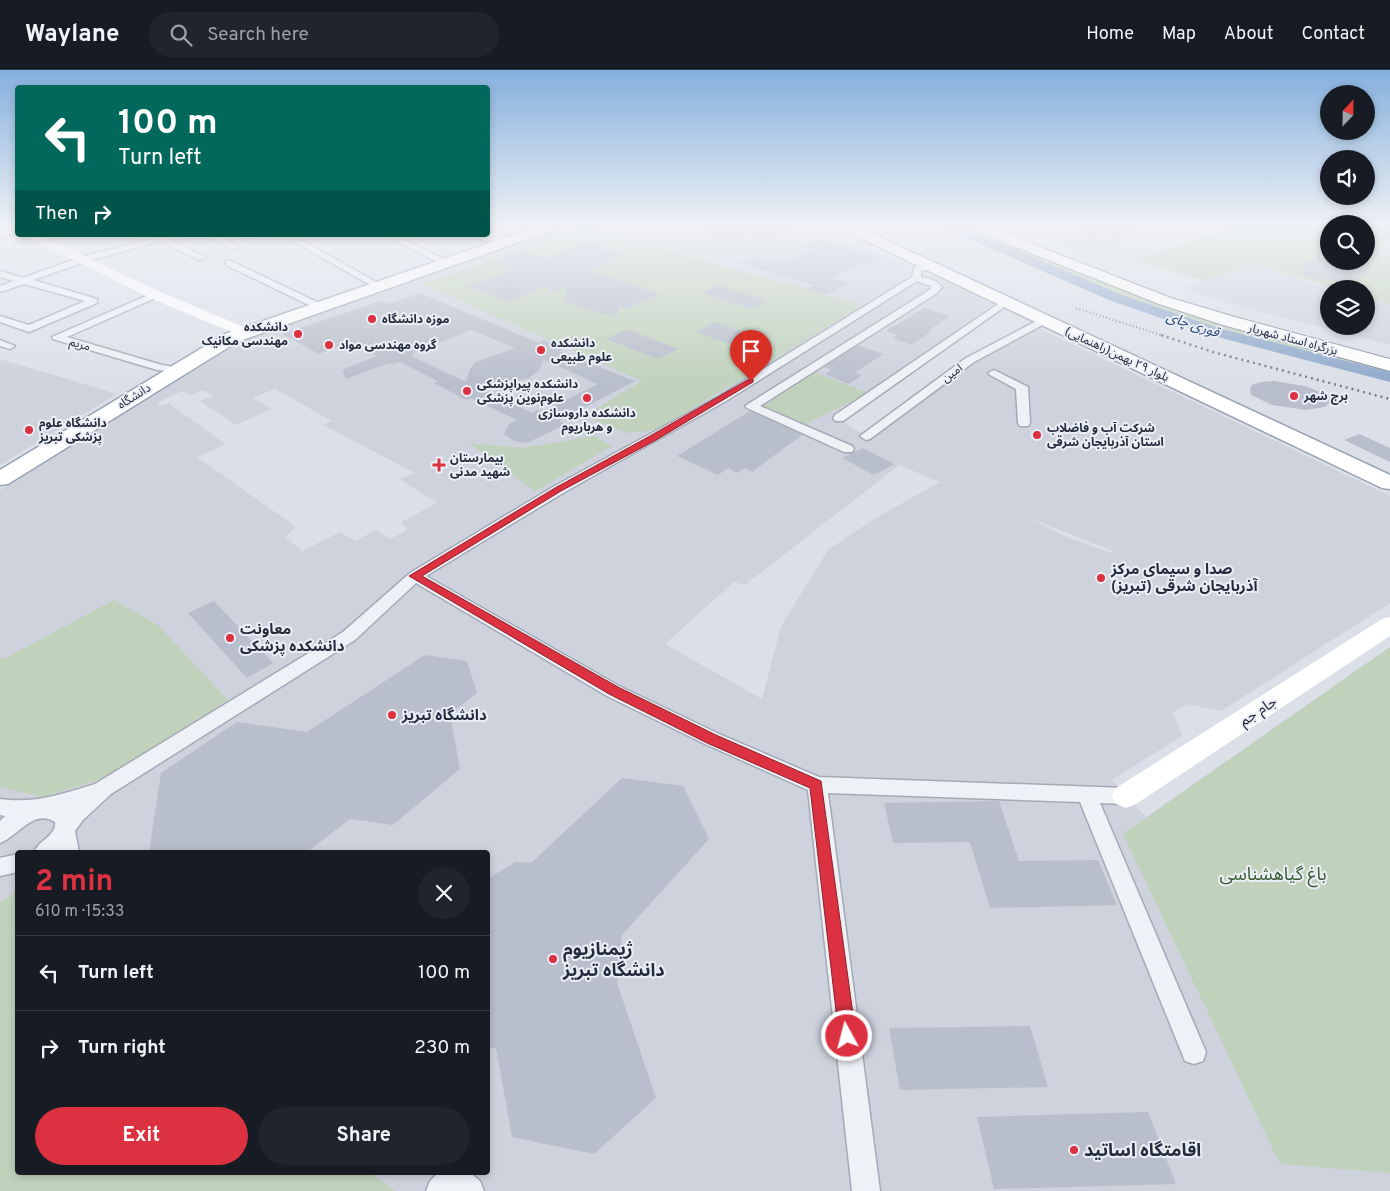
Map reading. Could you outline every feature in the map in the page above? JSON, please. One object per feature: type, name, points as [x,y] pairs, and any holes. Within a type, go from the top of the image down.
[{"type":"highway","name":"بزرگراه استاد شهریار","points":[[1105,277],[1165,301],[1229,321],[1386,355]]},
{"type":"highway","points":[[1117,277],[1243,318],[1386,355]]},
{"type":"highway","points":[[1129,277],[1386,355]]},
{"type":"highway","points":[[1137,277],[1156,285]]},
{"type":"main road","points":[[118,277],[244,332]]},
{"type":"main road","name":"دانشگاه","points":[[244,332],[395,277]]},
{"type":"main road","name":"دانشگاه","points":[[0,479],[215,346],[244,332],[402,277]]},
{"type":"main road","name":"بلوار ٢٩ بهمن(راهنمایی)","points":[[955,277],[1044,320],[1120,350],[1390,470]]},
{"type":"main road","name":"بلوار ٢٩ بهمن(راهنمایی)","points":[[971,277],[1390,483]]},
{"type":"main road","name":"جام جم","points":[[1126,796],[1390,625]]},
{"type":"street","points":[[0,320],[30,328],[94,301],[11,277]]},
{"type":"street","points":[[0,288],[33,277]]},
{"type":"street","points":[[259,277],[316,305]]},
{"type":"street","points":[[363,277],[375,284]]},
{"type":"street","points":[[0,807],[17,810],[38,809],[63,804],[104,788],[349,636],[414,576],[558,490],[722,399],[916,278],[934,284],[937,287],[934,291],[751,406],[848,449]]},
{"type":"street","name":"مریم","points":[[155,295],[57,337],[161,368],[177,370]]},
{"type":"street","points":[[839,418],[1007,301]]},
{"type":"street","name":"امین","points":[[866,436],[970,360],[1044,320]]},
{"type":"street","points":[[994,373],[1022,387],[1024,423]]},
{"type":"street","points":[[414,576],[613,691],[712,739],[817,785],[1126,796]]},
{"type":"street","points":[[817,785],[866,1191]]},
{"type":"street","points":[[46,850],[60,838],[76,814],[104,788]]},
{"type":"street","points":[[1087,795],[1194,1052]]},
{"type":"street","points":[[0,834],[13,821],[38,809],[57,811],[63,815],[66,822],[65,830],[69,850]]},
{"type":"street","points":[[0,861],[15,863]]},
{"type":"street","points":[[0,867],[15,864]]},
{"type":"shaded area","name":"دانشگاه تبریز","points":[[417,277],[940,277],[994,304],[835,417],[866,436],[862,442],[975,361],[1039,328],[1390,496],[1390,603],[1221,711],[1187,704],[1173,712],[1182,736],[1112,780],[1146,817],[1390,647],[1390,1191],[0,1191],[0,490],[229,344]],"holes":[[[275,389],[332,421],[323,425],[415,473],[400,479],[437,503],[401,522],[407,530],[390,539],[376,530],[355,541],[340,532],[302,551],[285,537],[296,527],[197,457],[226,444],[168,403],[161,406],[157,403],[182,391],[191,395],[203,390],[214,396],[200,401],[236,425],[272,409],[252,398]],[[899,465],[940,482],[874,519],[828,550],[781,626],[762,699],[665,644],[734,582],[745,585]],[[1025,516],[1113,551],[1113,552],[1111,553],[1064,536]]]},
{"type":"shaded area","points":[[1215,277],[1293,277],[1320,285],[1320,327],[1225,302],[1185,288]]},
{"type":"shaded area","points":[[1375,301],[1390,305],[1390,345],[1352,335],[1375,335]]},
{"type":"shaded area","name":"دانشگاه علوم پزشکی تبریز","points":[[0,359],[117,394],[0,465]]},
{"type":"green space","points":[[442,277],[764,277],[863,305],[657,430],[627,433],[584,416],[642,381],[423,284]]},
{"type":"green space","points":[[1073,277],[1096,277],[1137,294],[1390,367],[1390,375],[1206,328],[1119,297]]},
{"type":"green space","points":[[1192,277],[1213,277],[1203,281]]},
{"type":"green space","points":[[1297,277],[1390,277],[1390,304],[1375,300],[1375,280],[1320,280],[1320,284]]},
{"type":"green space","points":[[811,371],[869,393],[805,424],[761,406]]},
{"type":"green space","points":[[594,436],[612,446],[535,491],[469,443],[523,448]]},
{"type":"green space","points":[[114,600],[158,625],[228,700],[105,778],[43,797],[0,787],[0,657],[2,660]]},
{"type":"green space","name":"باغ گیاهشناسی","points":[[1390,647],[1390,1173],[1280,1164],[1123,834]]},
{"type":"green space","points":[[15,892],[15,1175],[374,1175],[395,1191],[0,1191],[0,902]]},
{"type":"building","points":[[492,277],[610,277],[660,294],[628,309],[620,306],[616,318],[564,301],[567,286],[553,292],[545,287],[508,302],[468,286]]},
{"type":"building","points":[[788,277],[832,277],[848,283],[827,295],[806,289],[814,285]]},
{"type":"building","points":[[1312,277],[1361,277],[1332,280]]},
{"type":"building","points":[[718,285],[768,301],[751,309],[702,293]]},
{"type":"building","points":[[420,293],[539,343],[544,340],[565,348],[559,351],[635,381],[559,421],[566,424],[529,442],[522,443],[512,440],[504,434],[509,424],[517,420],[471,398],[466,400],[434,383],[438,381],[400,362],[389,363],[346,379],[342,370],[377,356],[350,342],[319,354],[282,334],[381,301],[389,304]],"holes":[[[471,330],[515,348],[476,362],[470,369],[466,382],[411,356],[415,354],[413,353]],[[544,360],[598,384],[542,412],[537,410],[532,413],[481,389],[529,378],[539,370]]]},
{"type":"building","points":[[924,308],[950,316],[929,330],[932,331],[912,345],[892,338],[898,335],[886,331]]},
{"type":"building","points":[[715,322],[765,339],[747,350],[696,332]]},
{"type":"building","points":[[626,329],[678,349],[658,359],[606,339]]},
{"type":"building","points":[[858,345],[883,354],[854,373],[862,375],[849,384],[825,374],[832,370],[824,367]]},
{"type":"building","name":"برج شهر","points":[[1274,381],[1305,386],[1323,393],[1341,393],[1325,407],[1306,410],[1272,405],[1251,395],[1250,389],[1252,385]]},
{"type":"building","points":[[750,411],[802,435],[752,472],[745,468],[737,473],[728,468],[718,475],[677,456]]},
{"type":"building","points":[[1359,434],[1390,448],[1390,462],[1344,440]]},
{"type":"building","points":[[863,448],[895,464],[874,475],[842,458]]},
{"type":"building","name":"معاونت دانشکده پزشکی","points":[[214,601],[273,663],[247,678],[188,613]]},
{"type":"building","points":[[425,655],[467,661],[477,693],[450,714],[460,769],[393,825],[350,819],[310,850],[149,850],[161,773],[237,722],[307,732]]},
{"type":"building","name":"ژیمنازیوم دانشگاه تبریز","points":[[622,778],[683,786],[709,839],[622,935],[617,983],[656,1098],[594,1154],[512,1137],[496,1048],[490,1047],[490,878],[515,862],[531,863]]},
{"type":"building","points":[[999,801],[1019,861],[1098,860],[1117,905],[990,908],[970,842],[893,843],[884,803]]},
{"type":"building","points":[[1030,1026],[1048,1087],[900,1090],[889,1028]]},
{"type":"building","name":"اقامتگاه اساتید","points":[[1148,1112],[1176,1184],[994,1189],[977,1117]]},
{"type":"waterway","name":"قوری چای","points":[[1069,277],[1114,297],[1212,331],[1390,377]]},
{"type":"railway","points":[[1076,308],[1164,336]]},
{"type":"railway","points":[[1161,335],[1213,352],[1390,399]]},
{"type":"place","name":"موزه دانشگاه","points":[[372,319]]},
{"type":"place","name":"دانشکده مهندسی مکانیک","points":[[298,334]]},
{"type":"place","name":"گروه مهندسی مواد","points":[[329,345]]},
{"type":"place","name":"دانشکده علوم طبیعی","points":[[541,350]]},
{"type":"place","name":"دانشکده پیراپزشکی علوم‌نوین پزشکی","points":[[467,391]]},
{"type":"place","name":"برج شهر","points":[[1294,396]]},
{"type":"place","name":"دانشکده داروسازی و هرباریوم","points":[[587,398]]},
{"type":"place","name":"دانشگاه علوم پزشکی تبریز","points":[[29,430]]},
{"type":"place","name":"شرکت آب و فاضلاب استان آذربایجان شرقی","points":[[1037,435]]},
{"type":"place","name":"بیمارستان شهید مدنی","points":[[439,465]]},
{"type":"place","name":"صدا و سیمای مرکز آذربایجان شرقی (تبریز)","points":[[1101,578]]},
{"type":"place","name":"معاونت دانشکده پزشکی","points":[[230,638]]},
{"type":"place","name":"دانشگاه تبریز","points":[[392,715]]},
{"type":"place","name":"ژیمنازیوم دانشگاه تبریز","points":[[553,959]]},
{"type":"place","name":"اقامتگاه اساتید","points":[[1074,1150]]},
{"type":"route","points":[[751,381],[558,490],[414,576],[613,691],[712,739],[817,785],[847,1036]]}]
